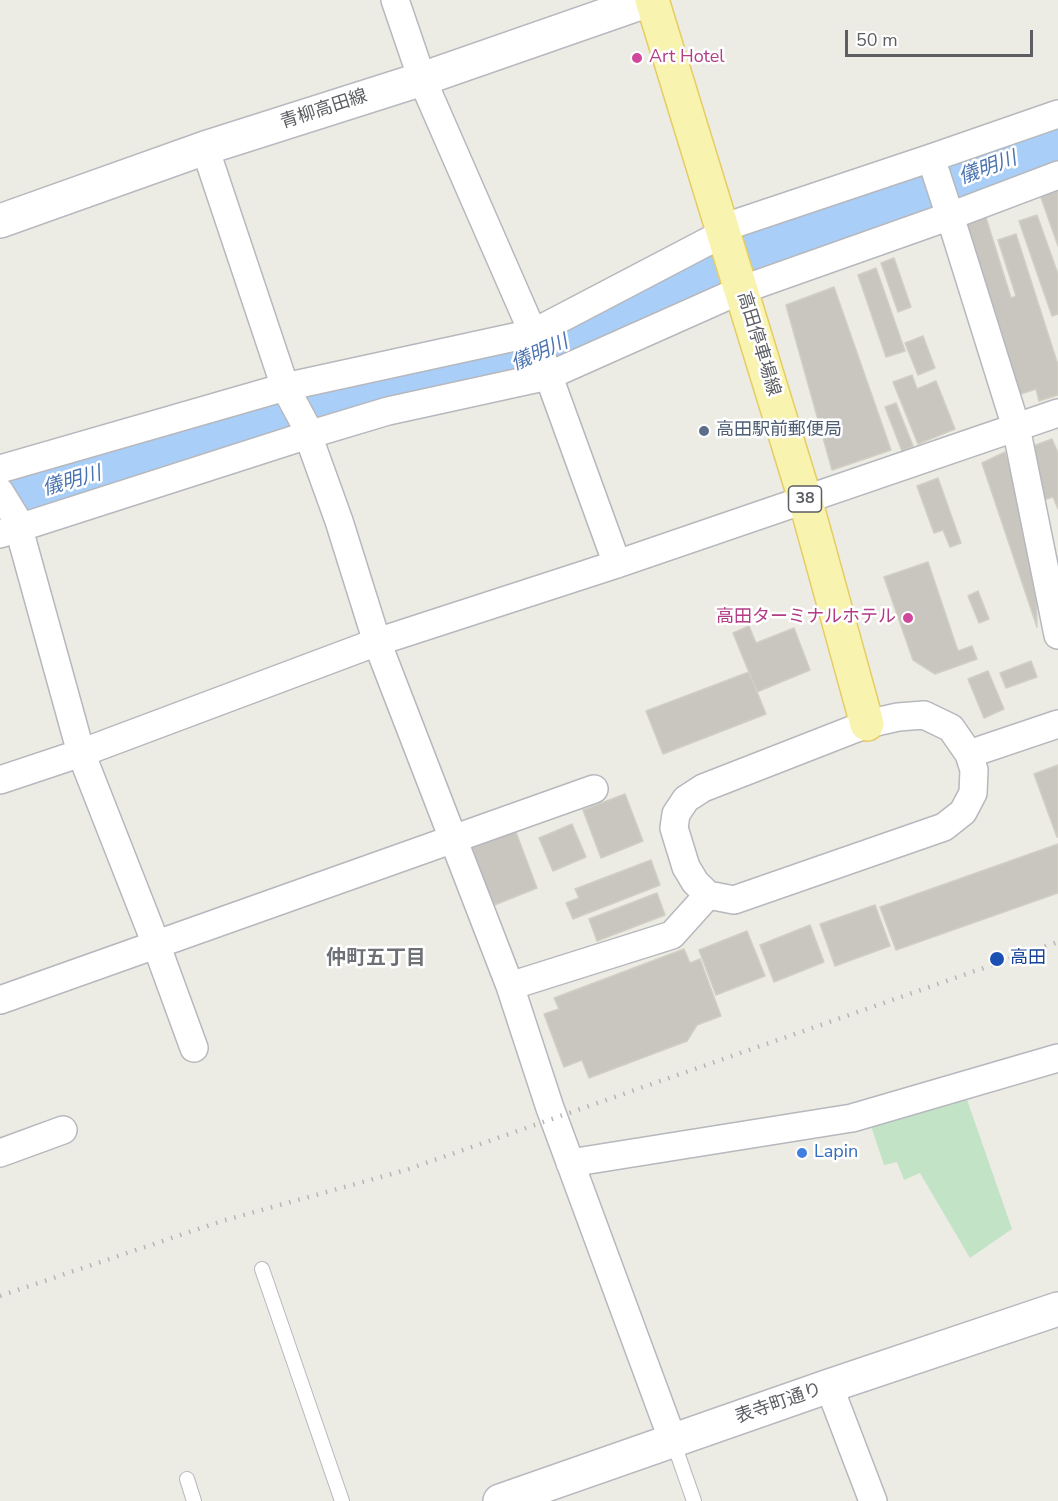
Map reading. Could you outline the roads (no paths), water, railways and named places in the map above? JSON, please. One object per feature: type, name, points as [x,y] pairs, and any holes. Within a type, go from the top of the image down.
[{"type":"main road","name":"青柳高田線","points":[[0,221],[205,148],[422,79],[650,0]]},
{"type":"main road","name":"高田停車場線","points":[[650,0],[805,499],[867,724]]},
{"type":"main road","name":"表寺町通り","points":[[500,1501],[1058,1309]]},
{"type":"street","points":[[395,0],[422,79],[532,333],[617,564]]},
{"type":"street","points":[[0,469],[285,387],[532,333],[724,234],[933,164],[1058,114]]},
{"type":"street","points":[[205,148],[285,387],[307,430],[339,521],[377,642],[510,986],[550,1108],[672,1441]]},
{"type":"street","points":[[933,164],[1016,427],[1058,635]]},
{"type":"street","points":[[12,527],[307,430],[548,376],[739,283],[1058,174]]},
{"type":"street","points":[[0,780],[81,753],[377,642],[617,564],[1058,413]]},
{"type":"street","points":[[0,492],[81,753],[194,1048]]},
{"type":"street","points":[[924,715],[951,728],[969,754],[974,770],[973,793],[963,812],[944,827],[734,900],[708,895],[695,882],[686,867],[674,828],[676,814],[686,799],[703,788],[867,724],[898,717],[924,715]]},
{"type":"street","points":[[969,754],[1058,724]]},
{"type":"street","points":[[0,1000],[594,789]]},
{"type":"street","points":[[510,986],[672,935],[708,895]]},
{"type":"street","points":[[570,1163],[852,1118],[1058,1058]]},
{"type":"street","points":[[0,1153],[63,1130]]},
{"type":"street","points":[[829,1386],[873,1501]]},
{"type":"lane","points":[[262,1269],[342,1501]]},
{"type":"lane","points":[[672,1441],[694,1501]]},
{"type":"lane","points":[[187,1479],[194,1501]]},
{"type":"waterway","name":"儀明川","points":[[0,499],[55,489],[262,422],[517,367],[717,267],[1058,144]]},
{"type":"railway","points":[[0,1296],[222,1221],[406,1170],[1058,942]]},
{"type":"place","name":"Art Hotel","points":[[637,58]]},
{"type":"place","name":"高田駅前郵便局","points":[[704,431]]},
{"type":"place","name":"高田ターミナルホテル","points":[[908,618]]},
{"type":"place","name":"高田","points":[[997,959]]},
{"type":"place","name":"Lapin","points":[[802,1153]]},
{"type":"district","name":"仲町五丁目","points":[[376,959]]}]
